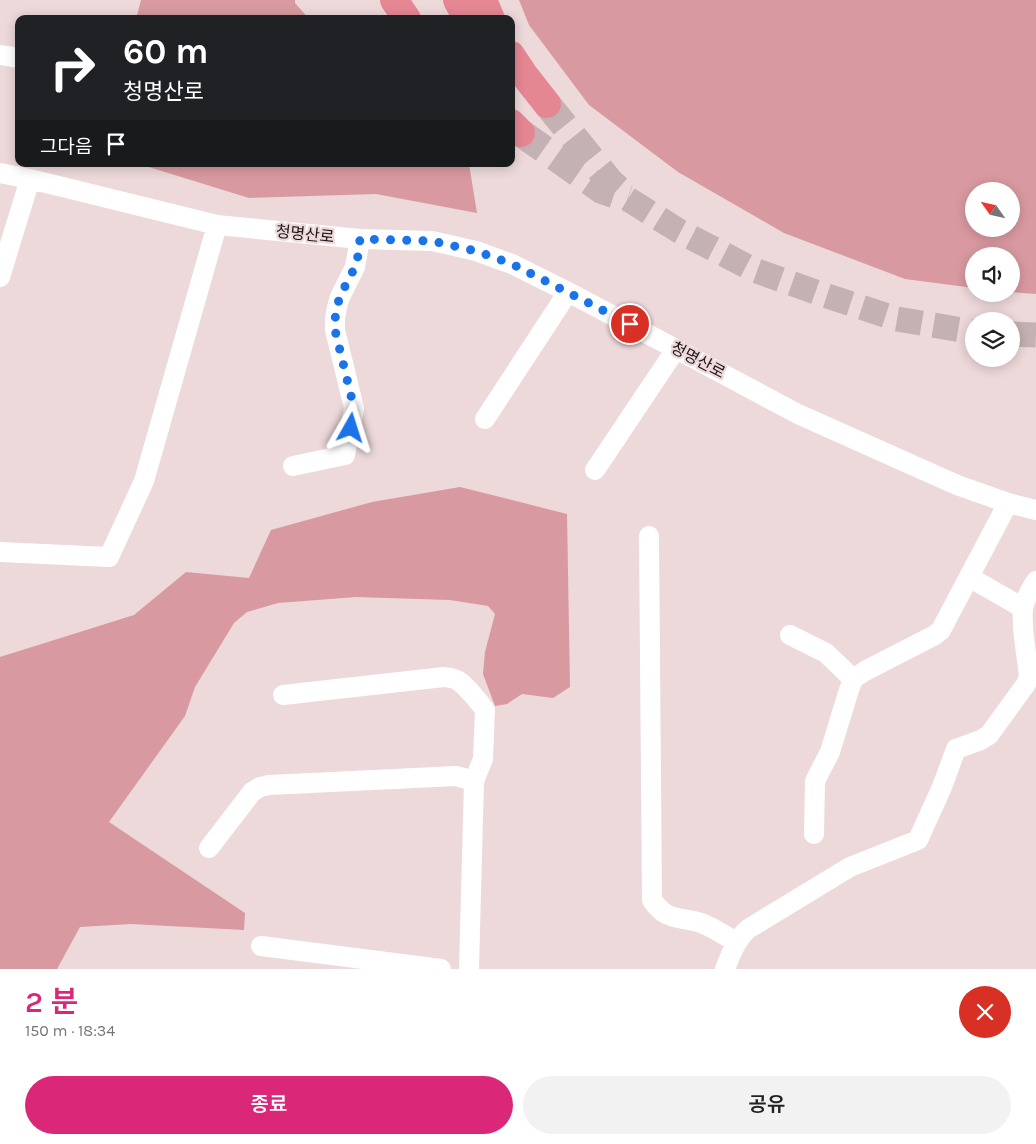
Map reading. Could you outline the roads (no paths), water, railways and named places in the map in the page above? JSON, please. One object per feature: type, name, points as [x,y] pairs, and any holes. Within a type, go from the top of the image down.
[{"type":"highway","points":[[394,0],[404,15]]},
{"type":"highway","points":[[415,0],[424,15]]},
{"type":"highway","points":[[457,0],[465,15]]},
{"type":"highway","points":[[483,0],[489,15]]},
{"type":"highway","points":[[515,61],[525,76],[524,126]]},
{"type":"highway","points":[[515,96],[524,126]]},
{"type":"street","points":[[0,55],[15,57]]},
{"type":"street","name":"청명산로","points":[[0,173],[217,225],[360,239],[432,241],[476,251],[512,264],[568,292],[798,414],[957,485],[1008,503],[1036,510]]},
{"type":"street","points":[[0,277],[30,179]]},
{"type":"street","points":[[0,552],[109,557],[144,481],[217,225]]},
{"type":"street","points":[[293,466],[345,455],[354,408],[335,330],[335,319],[340,296],[355,267],[360,239]]},
{"type":"street","points":[[485,418],[568,292]]},
{"type":"street","points":[[595,470],[676,349]]},
{"type":"street","points":[[814,834],[816,781],[830,752],[848,693],[854,680],[865,670],[935,635],[941,630],[1008,503]]},
{"type":"street","points":[[649,536],[652,900],[657,908],[665,914],[702,923],[736,942]]},
{"type":"street","points":[[969,577],[1024,608]]},
{"type":"street","points":[[725,969],[736,942],[748,929],[850,867],[918,840],[942,787],[956,749],[982,740],[989,735],[1026,684],[1029,676],[1031,653],[1023,621],[1024,608],[1030,589],[1036,581]]},
{"type":"street","points":[[790,635],[826,653],[854,680]]},
{"type":"street","points":[[283,695],[444,677],[460,682],[485,710],[483,759],[474,781],[469,969]]},
{"type":"street","points":[[208,848],[252,792],[260,787],[456,776],[474,781]]},
{"type":"street","points":[[261,946],[441,969]]},
{"type":"tunnel","points":[[547,104],[610,182],[618,189]]},
{"type":"tunnel","points":[[521,133],[602,190],[628,199]]},
{"type":"tunnel","points":[[628,199],[679,231],[754,270],[897,319],[965,330]]},
{"type":"tunnel","points":[[1020,334],[1036,335]]}]
